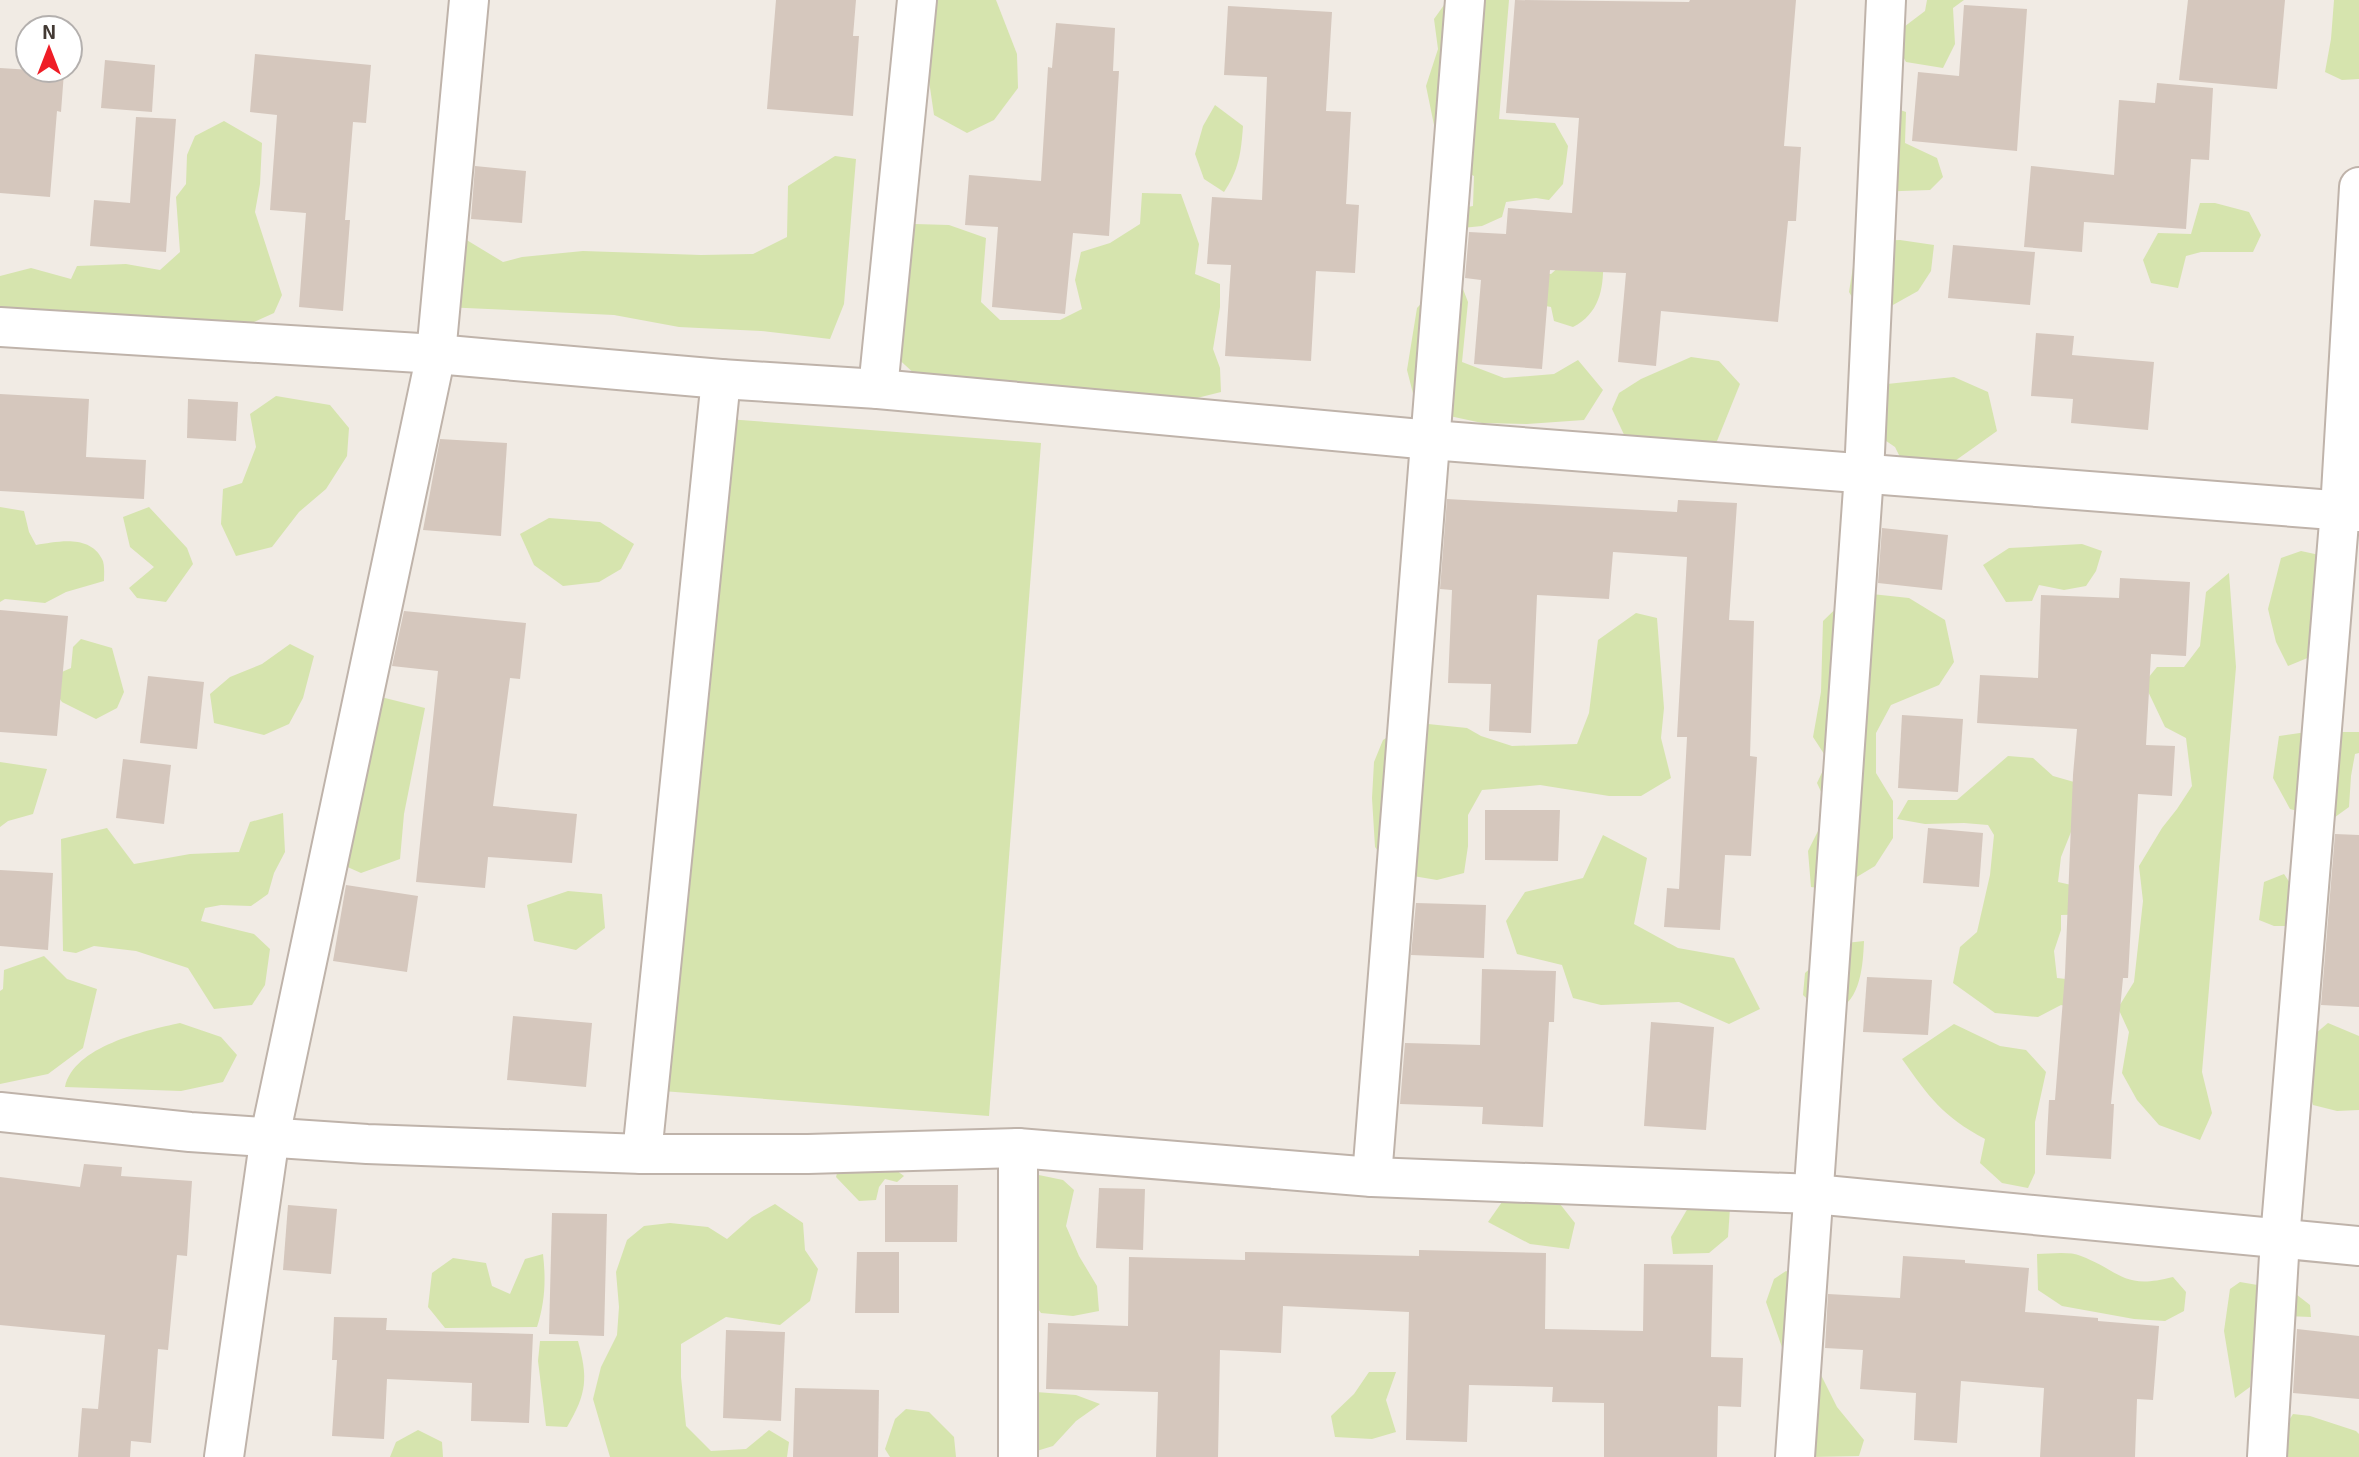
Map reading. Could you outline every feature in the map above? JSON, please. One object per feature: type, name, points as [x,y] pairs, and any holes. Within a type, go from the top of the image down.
[{"type":"street","points":[[224,1457],[270,1136],[436,354],[469,0]]},
{"type":"street","points":[[878,389],[917,0]]},
{"type":"street","points":[[1372,1177],[1465,0]]},
{"type":"street","points":[[1795,1457],[1864,474],[1886,0]]},
{"type":"street","points":[[2267,1457],[2280,1239],[2349,511],[2359,187]]},
{"type":"street","points":[[0,327],[436,354],[721,379],[878,389],[1431,440],[2349,511]]},
{"type":"street","points":[[642,1154],[721,379]]},
{"type":"street","points":[[0,1112],[190,1132],[367,1144],[642,1154],[808,1154],[1018,1148],[1372,1177],[1814,1194],[2359,1247]]},
{"type":"street","points":[[1017,1457],[1018,1148]]},
{"type":"green space","points":[[933,0],[996,0],[1017,54],[1018,88],[994,120],[967,133],[934,115],[927,67]]},
{"type":"green space","points":[[1445,0],[1509,0],[1499,119],[1555,123],[1568,146],[1563,184],[1549,200],[1536,198],[1506,202],[1502,217],[1482,226],[1462,228],[1452,210],[1473,206],[1474,176],[1441,159],[1426,86],[1438,49],[1434,19]]},
{"type":"green space","points":[[1927,0],[1964,0],[1953,8],[1955,44],[1943,68],[1906,62],[1892,36],[1925,11]]},
{"type":"green space","points":[[2334,0],[2359,0],[2359,79],[2342,80],[2325,72]]},
{"type":"green space","points":[[1883,104],[1906,112],[1905,143],[1937,158],[1943,177],[1930,190],[1873,192]]},
{"type":"green space","points":[[1215,105],[1243,126],[1238,160],[1224,192],[1204,179],[1195,154],[1203,126]]},
{"type":"green space","points":[[224,121],[262,143],[260,184],[255,212],[282,295],[274,313],[236,330],[0,326],[0,276],[31,268],[71,279],[77,266],[126,264],[160,270],[180,252],[176,197],[186,184],[187,155],[195,136]]},
{"type":"green space","points":[[835,156],[856,159],[844,304],[830,339],[761,331],[679,327],[614,315],[444,307],[460,236],[503,262],[522,257],[583,251],[753,254],[787,237],[788,186]]},
{"type":"green space","points":[[1142,193],[1181,194],[1199,244],[1195,274],[1220,284],[1220,307],[1213,349],[1220,368],[1221,392],[1197,398],[1102,393],[1058,385],[977,388],[917,376],[893,354],[905,250],[915,224],[949,225],[986,238],[981,302],[1000,320],[1060,320],[1082,309],[1075,280],[1081,252],[1110,243],[1140,224]]},
{"type":"green space","points":[[2200,203],[2215,203],[2249,212],[2261,235],[2253,252],[2201,252],[2186,256],[2178,288],[2151,283],[2143,260],[2158,233],[2191,234]]},
{"type":"green space","points":[[1900,240],[1934,245],[1931,271],[1918,291],[1866,320],[1849,292],[1854,261],[1871,241]]},
{"type":"green space","points":[[1603,249],[1600,294],[1591,313],[1573,327],[1554,321],[1551,307],[1507,299],[1520,270],[1551,274],[1561,265]]},
{"type":"green space","points":[[1463,289],[1468,302],[1462,362],[1504,378],[1554,374],[1578,360],[1603,390],[1584,420],[1527,424],[1482,423],[1417,409],[1407,370],[1417,308],[1433,291]]},
{"type":"green space","points":[[1691,357],[1719,361],[1740,384],[1717,441],[1684,456],[1627,441],[1612,409],[1619,393],[1641,379]]},
{"type":"green space","points":[[1954,377],[1988,392],[1997,431],[1945,468],[1902,461],[1895,447],[1867,428],[1887,384]]},
{"type":"green space","points":[[276,396],[330,405],[349,428],[347,456],[326,489],[299,512],[272,547],[236,556],[221,524],[223,489],[242,483],[256,447],[250,414]]},
{"type":"green space","points":[[714,418],[1041,443],[989,1116],[662,1091]]},
{"type":"green space","points":[[0,507],[24,511],[29,532],[36,545],[72,542],[89,546],[103,561],[104,581],[66,592],[45,603],[5,599],[0,602]]},
{"type":"green space","points":[[149,507],[187,548],[193,564],[166,602],[137,598],[129,588],[154,567],[130,547],[123,517]]},
{"type":"green space","points":[[549,518],[600,522],[634,544],[621,569],[599,582],[563,586],[534,565],[520,534]]},
{"type":"green space","points":[[2082,544],[2102,551],[2096,571],[2086,586],[2064,590],[2039,585],[2032,601],[2006,602],[1983,565],[2009,548]]},
{"type":"green space","points":[[2301,551],[2324,556],[2322,652],[2288,666],[2276,642],[2268,609],[2281,558]]},
{"type":"green space","points":[[2229,573],[2236,667],[2202,1072],[2212,1113],[2200,1140],[2159,1125],[2137,1100],[2122,1073],[2129,1032],[2118,1008],[2134,982],[2143,901],[2139,866],[2192,786],[2186,738],[2165,727],[2144,683],[2157,667],[2184,667],[2200,646],[2206,592]]},
{"type":"green space","points":[[1853,592],[1909,598],[1945,620],[1954,662],[1939,685],[1891,705],[1876,733],[1876,773],[1893,801],[1893,838],[1875,866],[1835,890],[1811,887],[1808,851],[1829,809],[1817,783],[1828,760],[1813,737],[1821,692],[1823,621]]},
{"type":"green space","points":[[1636,613],[1657,618],[1664,708],[1661,738],[1671,778],[1641,796],[1609,796],[1540,785],[1482,790],[1468,815],[1468,846],[1464,873],[1437,880],[1395,873],[1375,847],[1372,798],[1374,762],[1383,740],[1399,730],[1428,724],[1467,728],[1481,736],[1512,746],[1577,744],[1589,713],[1598,640]]},
{"type":"green space","points":[[81,639],[112,648],[124,692],[117,708],[96,719],[62,702],[46,679],[71,668],[73,647]]},
{"type":"green space","points":[[290,644],[314,656],[303,698],[289,724],[264,735],[214,723],[210,694],[230,677],[262,664]]},
{"type":"green space","points":[[381,697],[425,708],[404,814],[400,859],[361,873],[334,861]]},
{"type":"green space","points":[[2307,732],[2359,732],[2359,753],[2355,754],[2349,807],[2331,820],[2290,809],[2273,778],[2279,736]]},
{"type":"green space","points":[[2008,756],[2033,758],[2053,776],[2081,784],[2075,822],[2061,857],[2058,882],[2085,888],[2100,914],[2061,915],[2061,930],[2054,951],[2057,978],[2093,982],[2090,1013],[2061,1005],[2038,1017],[1995,1013],[1953,983],[1960,947],[1977,932],[1990,875],[1994,835],[1988,825],[1925,824],[1897,819],[1908,800],[1957,800]]},
{"type":"green space","points":[[0,762],[47,769],[33,814],[8,821],[0,827]]},
{"type":"green space","points":[[283,813],[285,852],[274,873],[268,894],[251,906],[221,905],[205,908],[201,921],[254,934],[270,949],[265,985],[252,1005],[214,1009],[188,968],[136,951],[94,946],[76,953],[63,951],[61,839],[107,828],[134,864],[190,854],[239,852],[250,822]]},
{"type":"green space","points":[[1603,835],[1647,858],[1634,924],[1678,948],[1734,958],[1760,1009],[1729,1024],[1679,1002],[1601,1005],[1573,998],[1562,965],[1517,954],[1506,921],[1525,892],[1583,878]]},
{"type":"green space","points":[[2284,874],[2296,892],[2296,926],[2274,926],[2259,920],[2264,882]]},
{"type":"green space","points":[[568,891],[602,894],[605,928],[576,950],[534,941],[527,905]]},
{"type":"green space","points":[[1864,941],[1859,981],[1851,999],[1836,1010],[1820,1011],[1803,995],[1805,973],[1837,944]]},
{"type":"green space","points":[[44,956],[67,979],[97,989],[83,1048],[48,1074],[0,1084],[0,991],[3,989],[4,970]]},
{"type":"green space","points":[[180,1023],[221,1037],[237,1055],[223,1082],[181,1091],[65,1087],[71,1073],[96,1051],[130,1036]]},
{"type":"green space","points":[[2328,1023],[2359,1036],[2359,1110],[2337,1111],[2313,1105],[2305,1078],[2302,1045]]},
{"type":"green space","points":[[1954,1024],[2000,1046],[2026,1050],[2046,1072],[2035,1122],[2035,1173],[2028,1188],[2002,1183],[1980,1163],[1985,1139],[1947,1114],[1902,1059]]},
{"type":"green space","points":[[885,1162],[904,1176],[897,1182],[885,1179],[879,1187],[876,1200],[859,1201],[836,1177],[839,1166]]},
{"type":"green space","points":[[1029,1173],[1063,1180],[1074,1190],[1066,1226],[1079,1256],[1097,1286],[1099,1311],[1073,1316],[1041,1313],[1027,1293]]},
{"type":"green space","points":[[1537,1198],[1560,1204],[1575,1223],[1569,1249],[1530,1244],[1488,1222],[1502,1202]]},
{"type":"green space","points":[[775,1204],[803,1223],[805,1250],[818,1269],[810,1301],[780,1325],[726,1317],[681,1344],[681,1377],[686,1426],[711,1451],[746,1449],[769,1430],[789,1442],[787,1457],[610,1457],[593,1399],[601,1367],[617,1335],[619,1307],[616,1272],[627,1240],[644,1226],[670,1223],[708,1227],[727,1239],[752,1217]]},
{"type":"green space","points":[[1688,1208],[1730,1208],[1728,1237],[1709,1253],[1673,1254],[1671,1237]]},
{"type":"green space","points":[[543,1254],[544,1291],[537,1327],[445,1328],[428,1307],[432,1273],[453,1258],[486,1263],[492,1286],[510,1294],[525,1259]]},
{"type":"green space","points":[[2037,1254],[2076,1254],[2133,1280],[2173,1277],[2186,1292],[2184,1311],[2165,1321],[2134,1319],[2062,1306],[2038,1290]]},
{"type":"green space","points":[[1786,1271],[1809,1281],[1808,1349],[1837,1407],[1864,1440],[1859,1456],[1810,1457],[1780,1408],[1779,1386],[1789,1367],[1766,1302],[1774,1279]]},
{"type":"green space","points":[[2240,1282],[2292,1291],[2310,1305],[2311,1317],[2256,1315],[2250,1387],[2235,1398],[2224,1331],[2230,1289]]},
{"type":"green space","points":[[540,1341],[578,1341],[584,1385],[579,1404],[567,1427],[546,1426],[538,1361]]},
{"type":"green space","points":[[1369,1372],[1396,1372],[1386,1400],[1396,1432],[1372,1439],[1335,1437],[1331,1416],[1354,1394]]},
{"type":"green space","points":[[1036,1392],[1076,1395],[1100,1404],[1076,1421],[1053,1446],[1030,1453]]},
{"type":"green space","points":[[906,1409],[929,1412],[954,1437],[956,1457],[890,1457],[885,1449],[895,1419]]},
{"type":"green space","points":[[2293,1414],[2310,1416],[2356,1431],[2359,1434],[2359,1457],[2247,1457],[2281,1433]]},
{"type":"green space","points":[[418,1430],[442,1442],[443,1457],[390,1457],[396,1442]]},
{"type":"building","points":[[776,0],[856,0],[853,36],[859,36],[853,116],[767,109]]},
{"type":"building","points":[[1515,0],[1796,0],[1784,146],[1801,147],[1796,221],[1788,221],[1778,322],[1661,311],[1656,366],[1618,362],[1626,273],[1550,270],[1542,369],[1474,364],[1481,280],[1465,278],[1469,232],[1506,234],[1508,208],[1572,213],[1579,118],[1506,113]]},
{"type":"building","points":[[2188,0],[2285,0],[2277,89],[2179,80]]},
{"type":"building","points":[[1964,5],[2027,9],[2017,151],[1912,141],[1918,72],[1959,76]]},
{"type":"building","points":[[1228,6],[1332,12],[1326,111],[1351,112],[1346,204],[1359,205],[1355,273],[1316,271],[1311,361],[1225,356],[1231,265],[1207,264],[1212,197],[1262,200],[1267,77],[1224,75]]},
{"type":"building","points":[[1056,23],[1115,28],[1113,71],[1119,71],[1109,236],[1073,233],[1065,314],[992,307],[998,227],[965,225],[969,175],[1041,181],[1048,67],[1052,68]]},
{"type":"building","points":[[255,54],[371,65],[366,123],[353,122],[345,220],[350,220],[343,311],[299,307],[306,213],[270,210],[277,115],[250,112]]},
{"type":"building","points":[[105,60],[155,65],[152,112],[101,108]]},
{"type":"building","points":[[0,68],[14,69],[14,84],[63,84],[61,112],[57,111],[50,197],[0,193]]},
{"type":"building","points":[[2157,83],[2213,88],[2209,160],[2191,159],[2186,229],[2084,222],[2082,252],[2024,247],[2031,166],[2114,175],[2119,100],[2155,103]]},
{"type":"building","points":[[136,117],[176,119],[166,252],[90,246],[94,200],[130,203]]},
{"type":"building","points":[[475,166],[526,171],[522,223],[471,219]]},
{"type":"building","points":[[1953,245],[2035,252],[2030,305],[1948,298]]},
{"type":"building","points":[[2036,333],[2074,336],[2072,355],[2154,362],[2148,430],[2071,423],[2073,399],[2031,396]]},
{"type":"building","points":[[0,394],[89,399],[86,457],[146,460],[144,499],[0,491]]},
{"type":"building","points":[[188,399],[238,402],[236,441],[187,438]]},
{"type":"building","points":[[440,439],[507,443],[501,536],[423,530]]},
{"type":"building","points":[[1447,499],[1677,512],[1678,500],[1737,503],[1729,620],[1754,621],[1750,756],[1757,757],[1751,856],[1725,855],[1720,930],[1664,927],[1667,888],[1679,889],[1687,737],[1677,737],[1687,557],[1613,552],[1609,599],[1537,595],[1531,733],[1489,731],[1491,684],[1448,683],[1452,590],[1440,589]]},
{"type":"building","points":[[1882,528],[1948,535],[1942,590],[1878,583]]},
{"type":"building","points":[[2120,578],[2190,582],[2186,656],[2151,654],[2146,745],[2175,746],[2172,796],[2138,794],[2128,978],[2123,978],[2111,1104],[2114,1104],[2111,1159],[2046,1155],[2049,1100],[2055,1100],[2065,974],[2077,729],[1977,723],[1980,675],[2038,678],[2041,595],[2119,598]]},
{"type":"building","points":[[0,610],[68,616],[57,736],[0,732]]},
{"type":"building","points":[[404,611],[526,623],[520,679],[510,678],[493,806],[577,814],[572,863],[488,857],[485,888],[416,882],[438,671],[392,666]]},
{"type":"building","points":[[148,676],[204,682],[197,749],[140,743]]},
{"type":"building","points":[[1902,715],[1963,719],[1958,792],[1898,788]]},
{"type":"building","points":[[123,759],[171,765],[164,824],[116,818]]},
{"type":"building","points":[[1485,810],[1560,810],[1558,861],[1485,860]]},
{"type":"building","points":[[1928,828],[1983,833],[1979,887],[1923,883]]},
{"type":"building","points":[[2335,834],[2359,835],[2359,1007],[2321,1005]]},
{"type":"building","points":[[0,870],[53,873],[48,950],[0,946]]},
{"type":"building","points":[[346,885],[418,896],[407,972],[333,961]]},
{"type":"building","points":[[1416,903],[1486,905],[1484,958],[1411,955]]},
{"type":"building","points":[[1482,969],[1556,971],[1554,1022],[1549,1022],[1543,1127],[1482,1124],[1483,1107],[1400,1104],[1405,1043],[1480,1045]]},
{"type":"building","points":[[1867,977],[1932,980],[1928,1035],[1863,1032]]},
{"type":"building","points":[[513,1016],[592,1023],[586,1087],[507,1080]]},
{"type":"building","points":[[1651,1022],[1714,1027],[1706,1130],[1644,1126]]},
{"type":"building","points":[[84,1164],[122,1167],[121,1176],[192,1181],[187,1256],[177,1255],[168,1350],[158,1349],[151,1443],[131,1441],[130,1457],[78,1457],[82,1408],[98,1409],[105,1335],[0,1325],[0,1177],[80,1187]]},
{"type":"building","points":[[885,1185],[958,1185],[957,1242],[885,1242]]},
{"type":"building","points":[[1099,1188],[1145,1189],[1143,1250],[1096,1248]]},
{"type":"building","points":[[288,1205],[337,1209],[331,1274],[283,1270]]},
{"type":"building","points":[[552,1213],[607,1214],[604,1336],[549,1334]]},
{"type":"building","points":[[1419,1250],[1546,1253],[1545,1329],[1643,1331],[1644,1264],[1713,1265],[1711,1357],[1743,1358],[1741,1407],[1718,1406],[1717,1457],[1604,1457],[1604,1403],[1552,1402],[1553,1387],[1469,1385],[1467,1442],[1406,1440],[1409,1312],[1283,1306],[1281,1353],[1220,1350],[1218,1457],[1156,1457],[1158,1392],[1046,1389],[1048,1323],[1128,1326],[1129,1257],[1245,1260],[1245,1252],[1419,1256]]},
{"type":"building","points":[[857,1252],[899,1252],[899,1313],[855,1313]]},
{"type":"building","points":[[1903,1256],[2029,1268],[2025,1312],[2159,1326],[2153,1400],[2137,1399],[2135,1457],[2040,1457],[2044,1388],[1961,1381],[1957,1443],[1914,1440],[1916,1393],[1860,1389],[1863,1350],[1825,1348],[1828,1294],[1900,1298]]},
{"type":"building","points":[[334,1317],[387,1318],[386,1330],[533,1334],[529,1423],[471,1421],[472,1383],[387,1379],[384,1439],[332,1436],[337,1360],[332,1360]]},
{"type":"building","points":[[2297,1329],[2359,1336],[2359,1399],[2293,1393]]},
{"type":"building","points":[[726,1330],[785,1332],[781,1421],[723,1418]]},
{"type":"building","points":[[795,1388],[879,1390],[878,1457],[793,1457]]}]
